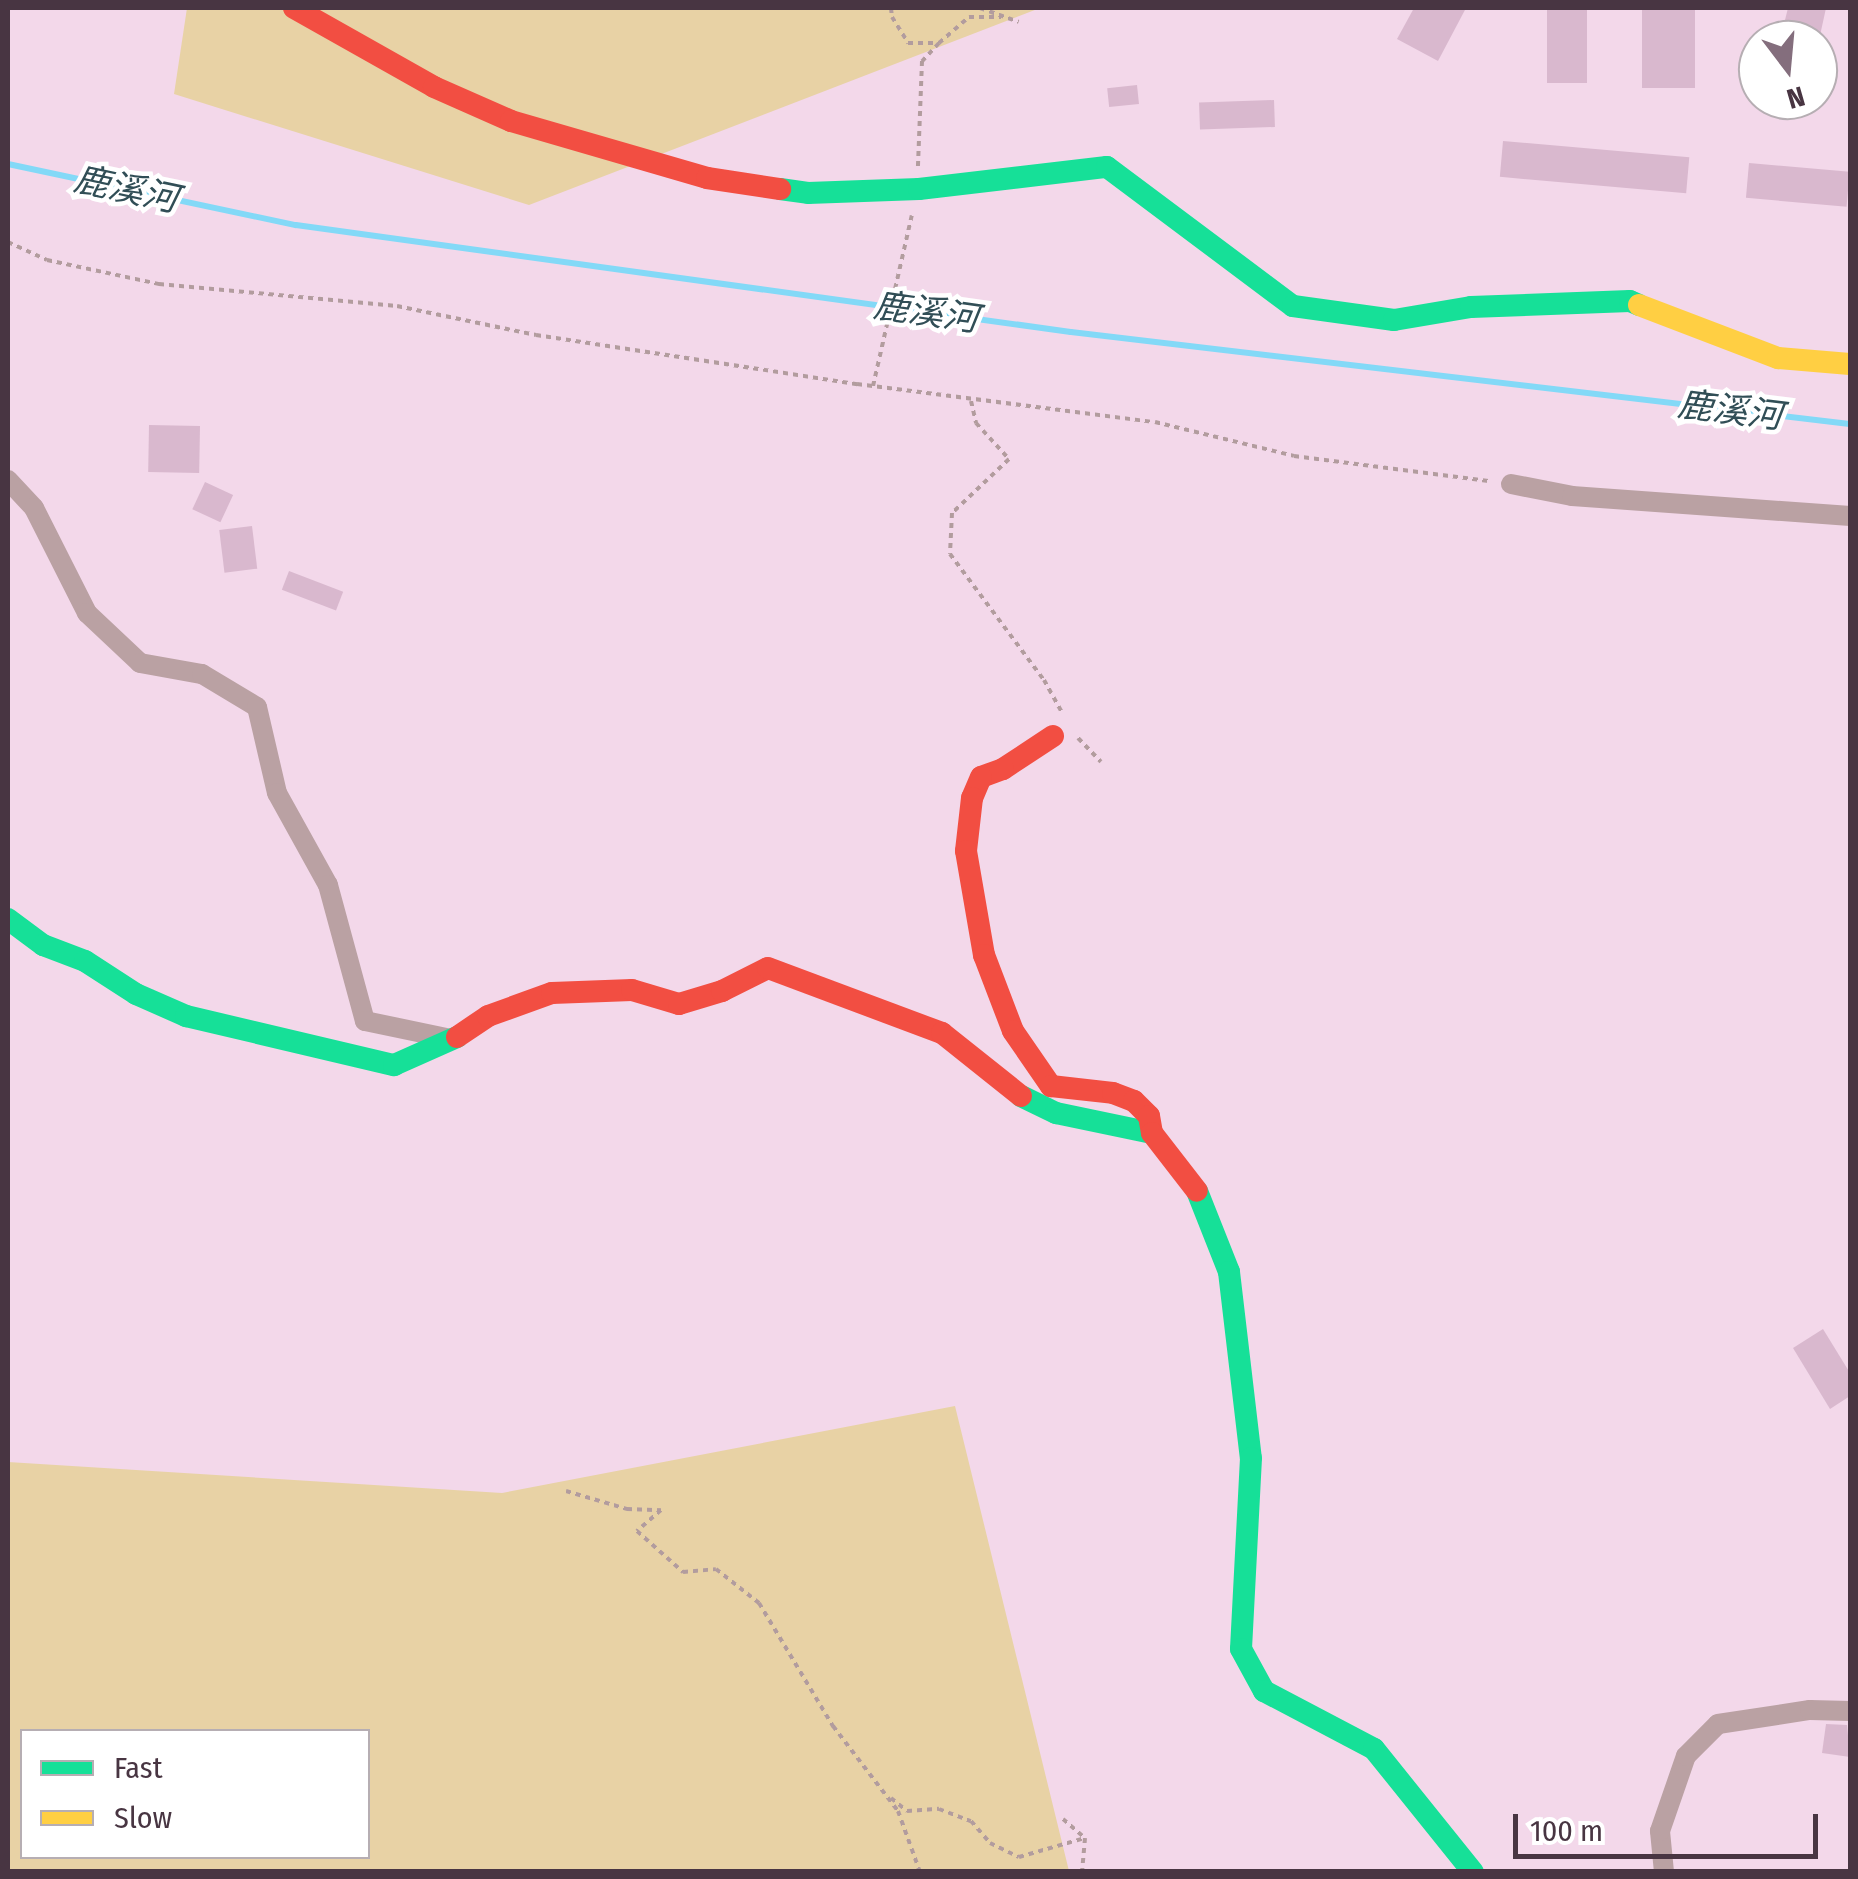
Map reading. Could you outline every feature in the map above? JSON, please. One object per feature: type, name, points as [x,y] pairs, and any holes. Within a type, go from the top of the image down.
[{"type":"street","points":[[294,8],[434,87],[511,121],[707,178],[808,192],[920,189],[1107,167],[1293,306],[1394,320],[1471,306],[1630,301],[1778,358],[1850,364]]},
{"type":"street","points":[[8,480],[34,508],[87,613],[140,663],[202,674],[258,707],[277,793],[328,886],[365,1021],[454,1039]]},
{"type":"street","points":[[1511,484],[1572,496],[1850,516]]},
{"type":"street","points":[[1065,731],[1003,769],[980,777],[972,798],[966,851],[984,956],[1013,1032],[1051,1086],[1114,1093],[1134,1101],[1149,1116],[1152,1134],[1195,1186],[1229,1272],[1251,1458],[1241,1648],[1264,1691],[1374,1748],[1473,1872]]},
{"type":"street","points":[[8,919],[43,945],[85,962],[136,994],[186,1016],[394,1064],[454,1039],[488,1016],[552,993],[632,990],[679,1004],[722,992],[768,968],[942,1032],[1016,1094],[1056,1114],[1152,1134]]},
{"type":"street","points":[[1664,1872],[1660,1831],[1686,1756],[1718,1724],[1810,1710],[1850,1710]]},
{"type":"path","points":[[891,8],[892,17],[908,43],[939,43]]},
{"type":"path","points":[[980,8],[1019,22]]},
{"type":"path","points":[[874,386],[891,293],[920,189],[922,60],[968,17],[1001,17]]},
{"type":"path","points":[[8,242],[47,260],[158,284],[397,306],[536,335],[874,386],[1155,422],[1294,456],[1511,484]]},
{"type":"path","points":[[971,399],[976,424],[1009,459],[952,513],[950,554],[1044,680],[1062,713],[1065,731],[1100,762]]},
{"type":"path","points":[[1062,713],[1065,731]]},
{"type":"path","points":[[566,1491],[627,1509],[661,1510],[637,1531],[683,1572],[716,1569],[760,1603],[786,1655],[833,1726],[898,1811],[920,1872]]},
{"type":"path","points":[[887,1796],[907,1811],[939,1809],[971,1821],[990,1844],[1019,1857],[1086,1838]]},
{"type":"path","points":[[1062,1818],[1086,1838]]},
{"type":"path","points":[[1082,1872],[1086,1838]]},
{"type":"shaded area","points":[[187,8],[1040,8],[529,205],[174,94]]},
{"type":"shaded area","points":[[955,1406],[1069,1871],[8,1871],[8,1462],[502,1493]]},
{"type":"building","points":[[1414,8],[1466,8],[1438,61],[1397,39]]},
{"type":"building","points":[[1547,8],[1587,8],[1587,83],[1547,83]]},
{"type":"building","points":[[1642,8],[1695,8],[1695,88],[1642,88]]},
{"type":"building","points":[[1788,8],[1826,8],[1823,20],[1785,20]]},
{"type":"building","points":[[1137,85],[1139,104],[1109,107],[1107,88]]},
{"type":"building","points":[[1274,100],[1275,127],[1200,130],[1199,103]]},
{"type":"building","points":[[1503,141],[1689,157],[1686,193],[1500,177]]},
{"type":"building","points":[[1749,163],[1850,172],[1847,207],[1746,198]]},
{"type":"building","points":[[149,425],[200,426],[199,473],[148,472]]},
{"type":"building","points":[[205,482],[233,495],[220,522],[192,509]]},
{"type":"building","points":[[252,526],[257,569],[224,573],[219,530]]},
{"type":"building","points":[[289,571],[343,592],[336,610],[282,590]]},
{"type":"building","points":[[1823,1329],[1850,1373],[1850,1396],[1830,1409],[1793,1348]]},
{"type":"building","points":[[1826,1724],[1847,1725],[1850,1757],[1822,1753]]},
{"type":"waterway","name":"鹿溪河","points":[[8,164],[296,225],[1071,332],[1850,424]]},
{"type":"traffic: fast","points":[[780,189],[808,193],[919,189],[1107,167],[1293,306],[1394,320],[1471,307],[1630,301],[1639,305]]},
{"type":"traffic: fast","points":[[8,919],[43,945],[85,961],[136,994],[186,1016],[394,1065],[457,1037]]},
{"type":"traffic: fast","points":[[1021,1096],[1056,1113],[1152,1133]]},
{"type":"traffic: fast","points":[[1197,1191],[1229,1272],[1251,1458],[1241,1649],[1264,1691],[1374,1749],[1473,1872]]},
{"type":"traffic: slow","points":[[1639,305],[1778,358],[1850,364]]},
{"type":"traffic: jam","points":[[294,8],[434,87],[511,121],[707,178],[780,189]]},
{"type":"traffic: jam","points":[[1053,736],[1003,769],[981,777],[972,798],[966,851],[984,955],[1013,1031],[1051,1086],[1113,1093],[1134,1101],[1149,1116],[1152,1133],[1197,1191]]},
{"type":"traffic: jam","points":[[457,1037],[488,1016],[552,993],[632,990],[679,1004],[722,991],[768,968],[942,1033],[1021,1096]]}]
